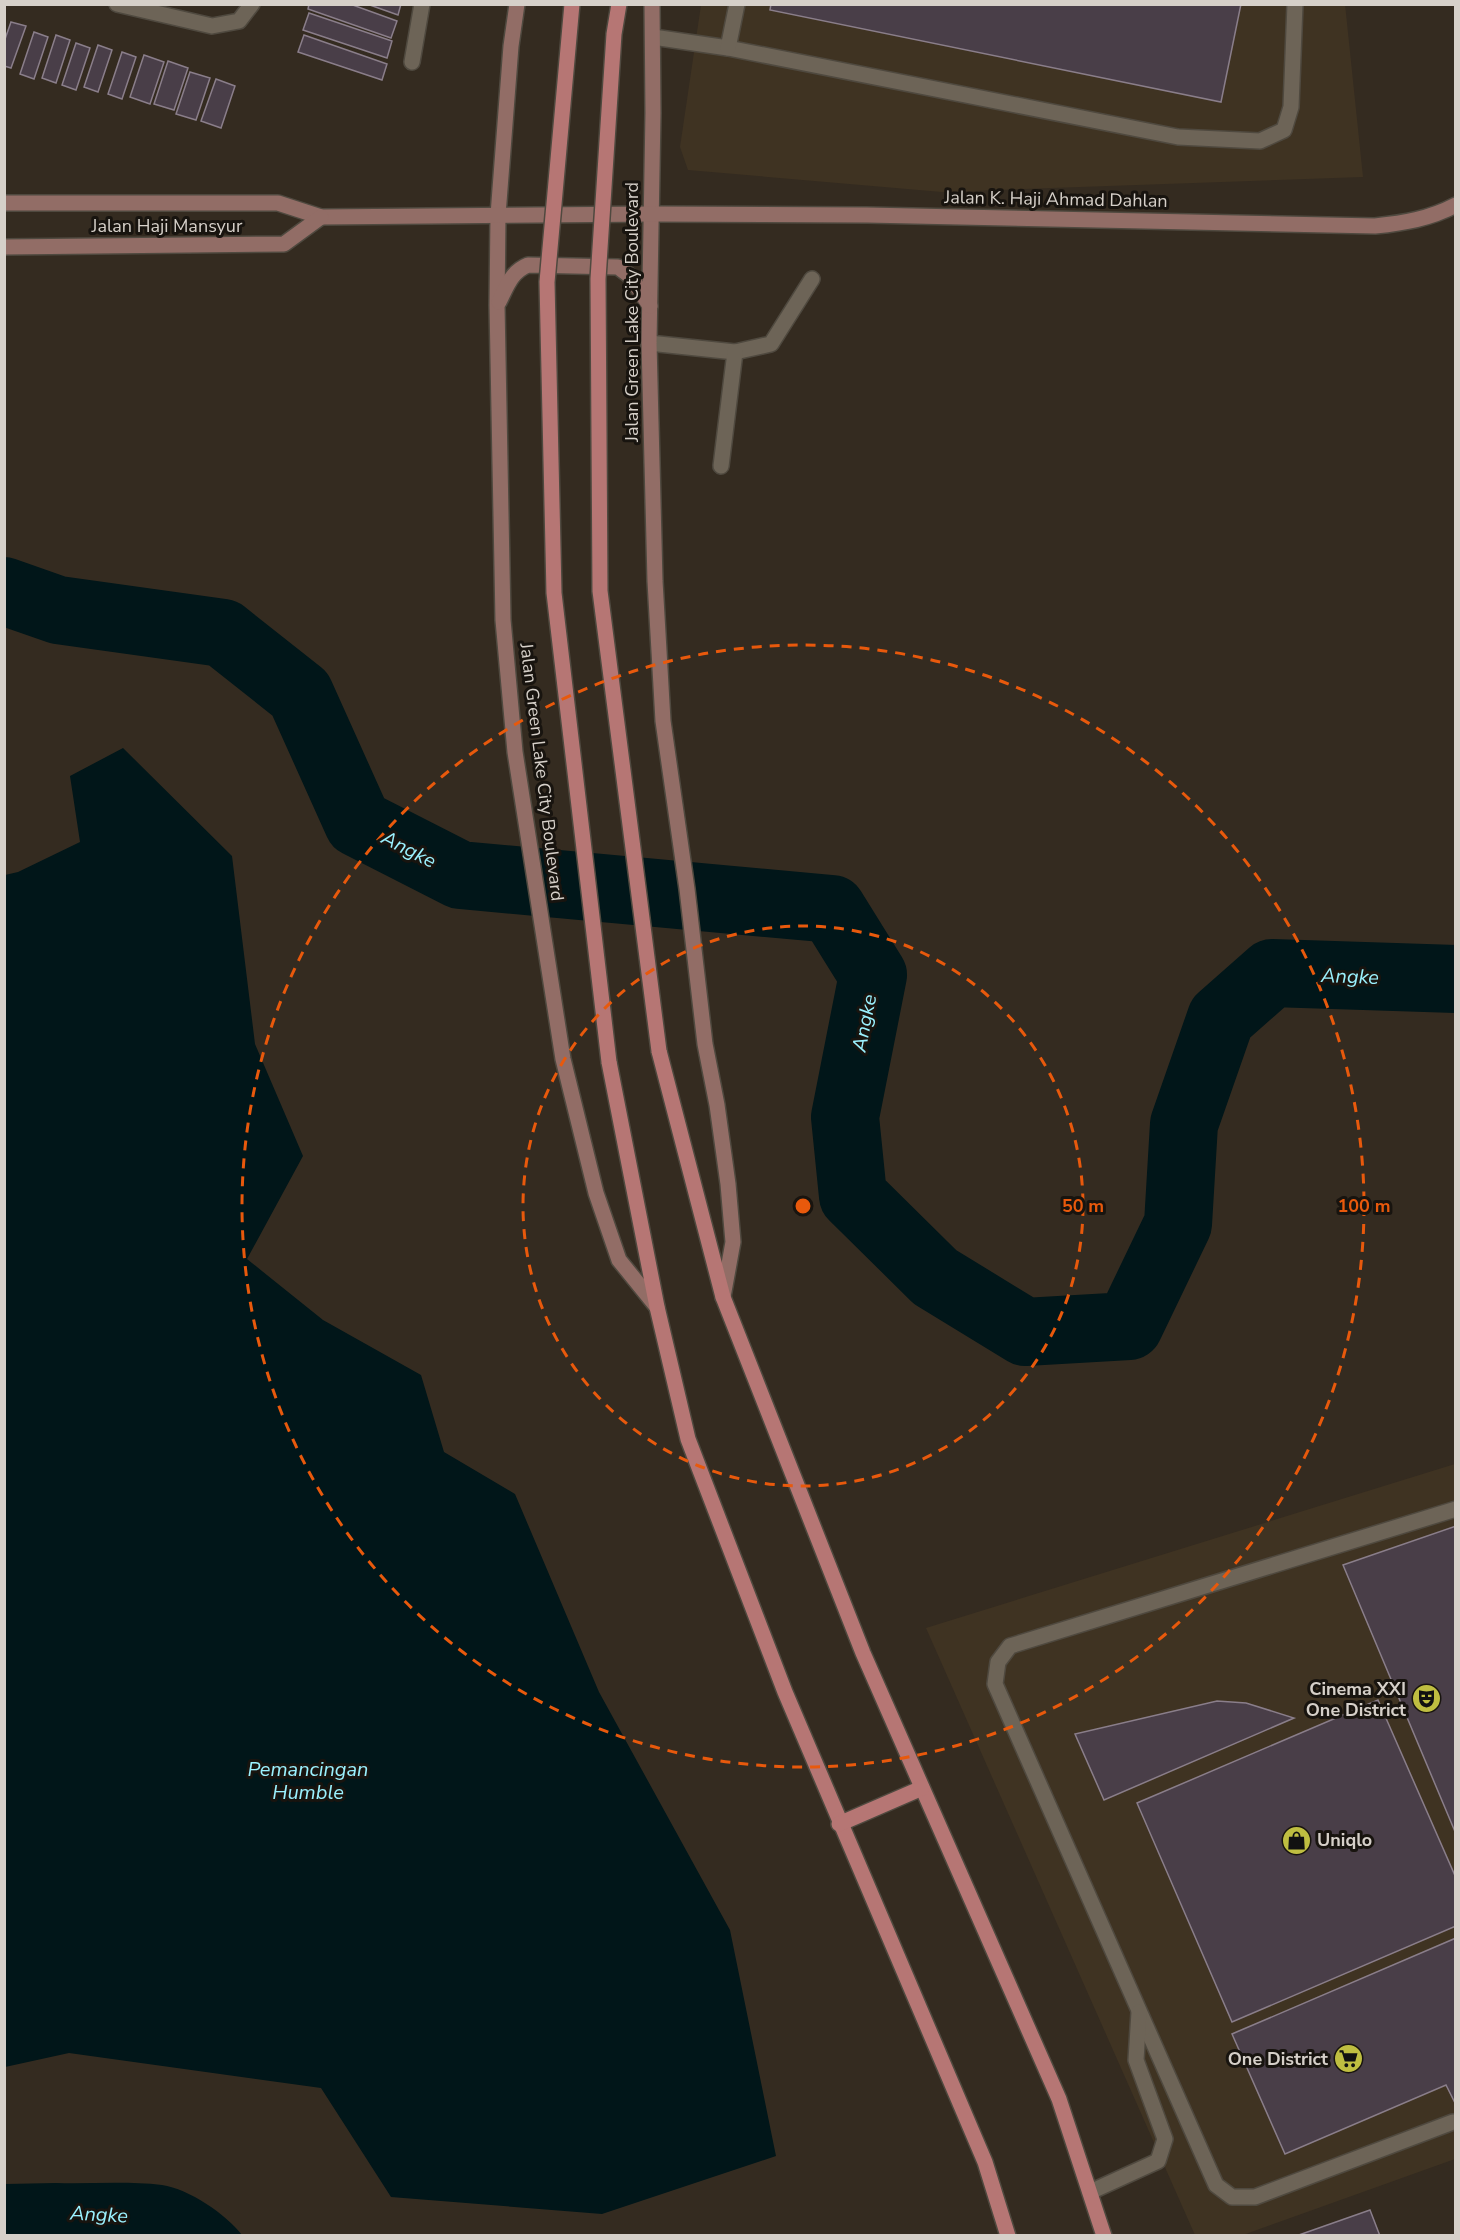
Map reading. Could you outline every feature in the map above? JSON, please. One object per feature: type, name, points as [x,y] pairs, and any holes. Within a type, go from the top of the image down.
[{"type":"main road","points":[[572,4],[547,282],[554,593],[609,1062],[657,1308],[688,1439],[785,1692],[839,1824],[985,2162],[1008,2235]]},
{"type":"main road","points":[[619,4],[614,34],[598,279],[600,591],[659,1050],[723,1297],[864,1653],[1059,2099],[1104,2235]]},
{"type":"main road","points":[[839,1824],[922,1788]]},
{"type":"street","points":[[117,4],[212,26],[239,21],[252,4]]},
{"type":"street","points":[[412,62],[422,4]]},
{"type":"street","name":"Jalan Green Lake City Boulevard","points":[[517,4],[498,216],[497,304],[503,620],[516,752],[563,1059],[596,1193],[619,1260],[657,1308]]},
{"type":"street","name":"Jalan Green Lake City Boulevard","points":[[652,4],[649,343],[655,581],[663,721],[688,899],[705,1044],[717,1105],[733,1242],[723,1297]]},
{"type":"street","points":[[728,48],[737,4]]},
{"type":"street","points":[[653,37],[728,48],[1178,137],[1260,141],[1284,130],[1291,107],[1295,4]]},
{"type":"street","name":"Jalan Haji Mansyur","points":[[4,203],[278,203],[321,217],[498,216]]},
{"type":"street","name":"Jalan K. Haji Ahmad Dahlan","points":[[498,216],[867,215],[1375,225],[1407,223],[1437,215],[1455,205]]},
{"type":"street","name":"Jalan Haji Mansyur","points":[[4,247],[284,244],[321,217]]},
{"type":"street","points":[[497,304],[518,269],[528,265],[618,267],[630,276],[650,306]]},
{"type":"street","points":[[649,343],[735,352],[771,344],[812,279]]},
{"type":"street","points":[[721,466],[735,352]]},
{"type":"street","points":[[1453,2122],[1255,2197],[1232,2197],[1216,2185],[995,1684],[998,1662],[1010,1646],[1455,1509]]},
{"type":"street","points":[[1090,2192],[1158,2161],[1165,2139],[1136,2060],[1139,2009]]},
{"type":"shaded area","points":[[1345,4],[1363,177],[942,192],[688,170],[680,147],[701,5]]},
{"type":"shaded area","points":[[1455,1464],[1455,2159],[1243,2235],[1195,2235],[926,1628]]},
{"type":"water","name":"Pemancingan Humble","points":[[123,748],[232,856],[255,1044],[303,1156],[247,1259],[323,1320],[421,1375],[444,1452],[515,1494],[599,1692],[730,1930],[776,2156],[602,2214],[391,2197],[321,2088],[69,2053],[5,2067],[5,875],[18,872],[80,842],[70,776]]},
{"type":"water","points":[[136,2183],[173,2187],[217,2211],[242,2235],[5,2235],[5,2184]]},
{"type":"building","points":[[309,4],[350,4],[397,21],[391,38],[308,9]]},
{"type":"building","points":[[367,4],[401,4],[398,15]]},
{"type":"building","points":[[771,4],[1241,4],[1221,102],[770,10]]},
{"type":"building","points":[[309,13],[392,41],[387,58],[303,30]]},
{"type":"building","points":[[11,22],[26,26],[11,68],[4,66],[4,42]]},
{"type":"building","points":[[34,32],[48,37],[34,79],[20,74]]},
{"type":"building","points":[[56,35],[70,40],[56,83],[42,78]]},
{"type":"building","points":[[304,35],[387,64],[382,80],[298,52]]},
{"type":"building","points":[[76,43],[90,48],[76,90],[62,85]]},
{"type":"building","points":[[98,45],[112,50],[98,92],[84,87]]},
{"type":"building","points":[[122,52],[136,57],[122,99],[108,94]]},
{"type":"building","points":[[144,55],[164,62],[150,104],[130,97]]},
{"type":"building","points":[[168,61],[188,68],[174,110],[154,104]]},
{"type":"building","points":[[190,72],[210,78],[196,120],[176,114]]},
{"type":"building","points":[[216,79],[235,86],[221,128],[201,121]]},
{"type":"building","name":"Cinema XXI One District","points":[[1456,1526],[1456,1834],[1343,1565]]},
{"type":"building","name":"Uniqlo","points":[[1378,1700],[1456,1878],[1456,1926],[1232,2022],[1137,1803]]},
{"type":"building","points":[[1217,1701],[1246,1703],[1294,1718],[1104,1800],[1075,1734]]},
{"type":"building","name":"One District","points":[[1456,1938],[1456,2105],[1446,2085],[1285,2154],[1232,2034]]},
{"type":"building","points":[[1370,2210],[1380,2236],[1296,2236]]},
{"type":"waterway","name":"Angke","points":[[4,591],[58,610],[223,633],[300,694],[358,823],[460,875],[832,909],[873,975],[845,1117],[853,1196],[935,1277],[1025,1332],[1129,1326],[1178,1224],[1184,1124],[1221,1018],[1272,973],[1456,979]]},
{"type":"place","name":"Cinema XXI One District","points":[[1427,1699]]},
{"type":"place","name":"Uniqlo","points":[[1296,1840]]},
{"type":"place","name":"One District","points":[[1349,2059]]}]
